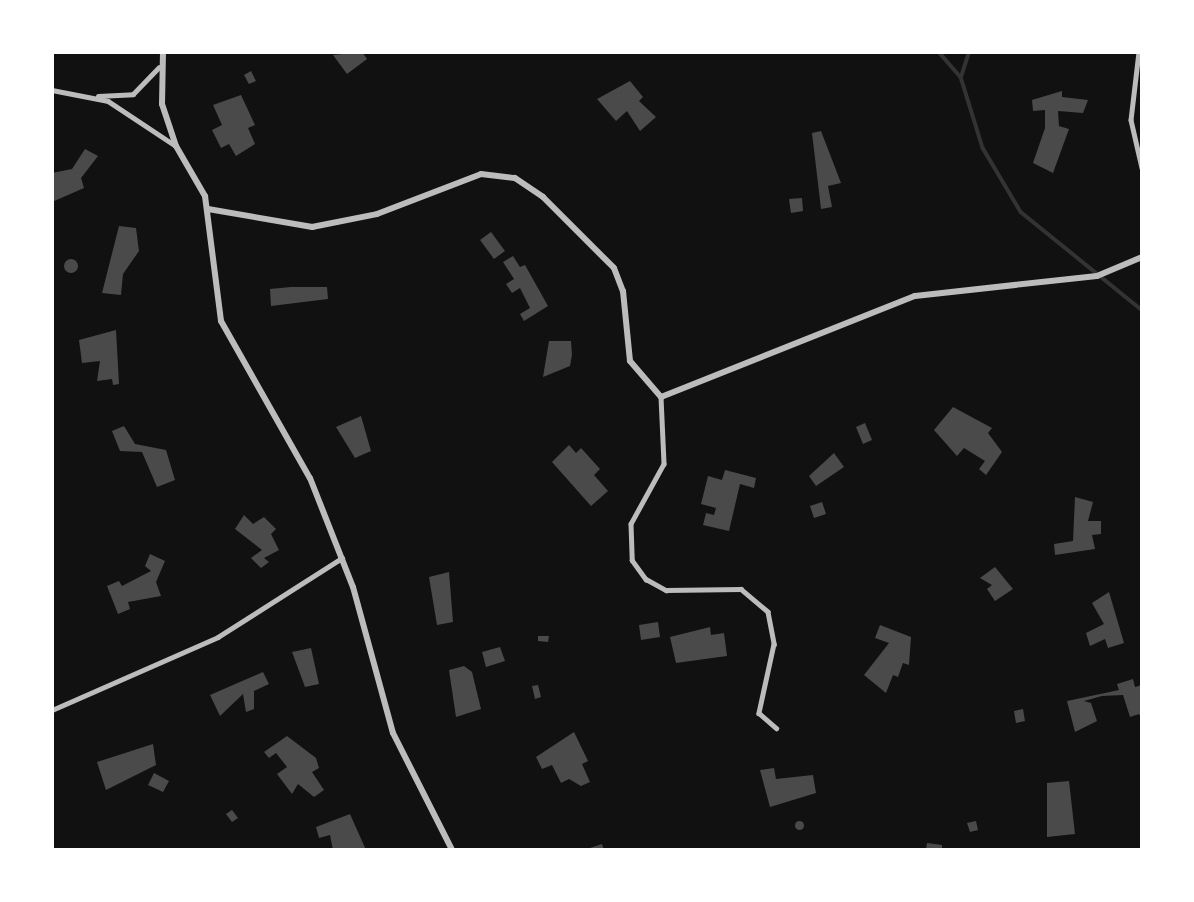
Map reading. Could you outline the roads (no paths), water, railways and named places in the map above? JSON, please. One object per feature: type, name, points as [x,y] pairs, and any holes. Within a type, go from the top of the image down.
[{"type":"street","points":[[163,52],[159,67],[162,104],[176,146],[208,209],[221,321],[296,447],[344,558],[393,733],[452,849]]},
{"type":"street","points":[[1139,52],[1131,120],[1142,168]]},
{"type":"street","points":[[90,96],[134,94],[159,67]]},
{"type":"street","points":[[52,90],[90,96],[120,106],[176,146]]},
{"type":"street","points":[[208,209],[312,227],[377,214],[481,174],[514,178],[543,197],[614,268],[623,291],[630,362],[661,397],[664,464],[631,524],[632,560],[646,579],[666,590],[727,586],[753,596],[768,612],[774,643],[758,713],[776,728]]},
{"type":"street","points":[[661,397],[915,296],[1097,276],[1142,257]]},
{"type":"street","points":[[52,710],[218,637],[344,558]]},
{"type":"waterway","points":[[939,52],[961,77],[983,148],[1021,212],[1142,310]]},
{"type":"waterway","points":[[961,77],[969,52]]}]
